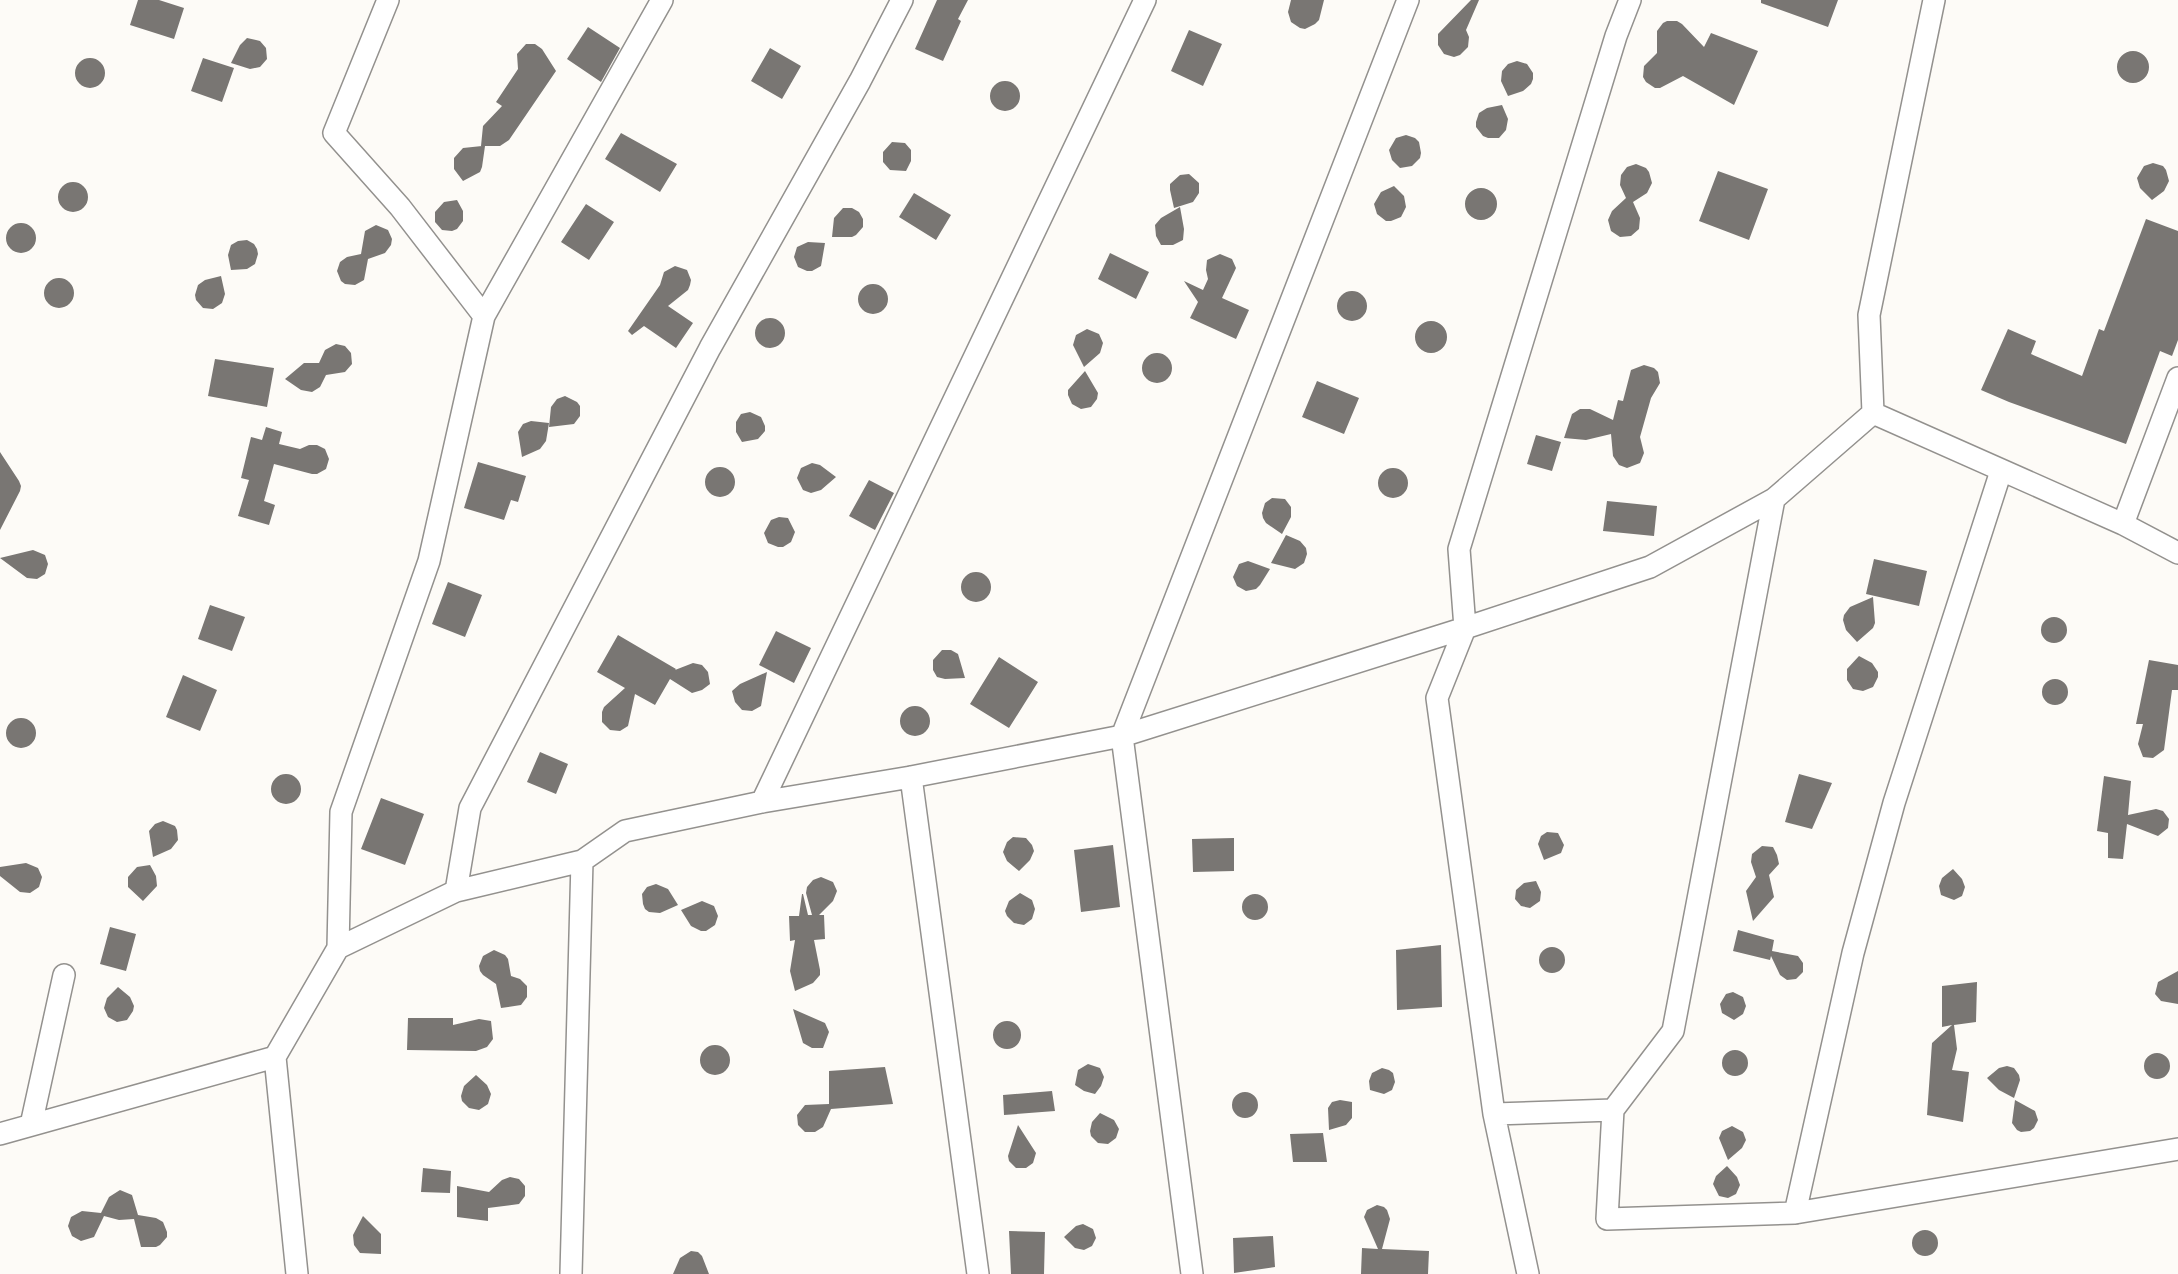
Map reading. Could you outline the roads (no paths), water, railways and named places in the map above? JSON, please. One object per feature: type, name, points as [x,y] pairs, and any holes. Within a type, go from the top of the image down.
[{"type":"street","points":[[388,0],[334,133],[400,207],[484,316]]},
{"type":"street","points":[[298,1274],[275,1057],[338,948],[341,812],[429,561],[484,316],[662,0]]},
{"type":"street","points":[[456,891],[470,807],[710,348],[860,81],[902,0]]},
{"type":"street","points":[[762,802],[1145,0]]},
{"type":"street","points":[[1192,1274],[1122,736],[1408,0]]},
{"type":"street","points":[[1528,1274],[1494,1114],[1437,698],[1465,628],[1459,549],[1616,36],[1630,0]]},
{"type":"street","points":[[1873,413],[1869,315],[1934,0]]},
{"type":"street","points":[[2123,524],[2178,378]]},
{"type":"street","points":[[338,948],[456,891],[582,860],[625,831],[762,802],[911,777],[1122,736],[1650,567],[1774,499],[1873,413]]},
{"type":"street","points":[[1873,413],[2123,524],[2178,553]]},
{"type":"street","points":[[1795,1213],[1853,953],[1894,803],[2001,471]]},
{"type":"street","points":[[1774,499],[1674,1031],[1613,1110],[1606,1219],[1795,1213],[2178,1149]]},
{"type":"street","points":[[911,777],[978,1274]]},
{"type":"street","points":[[571,1274],[582,860]]},
{"type":"street","points":[[31,1125],[64,975]]},
{"type":"street","points":[[0,1134],[275,1057]]},
{"type":"street","points":[[1494,1114],[1613,1110]]}]
